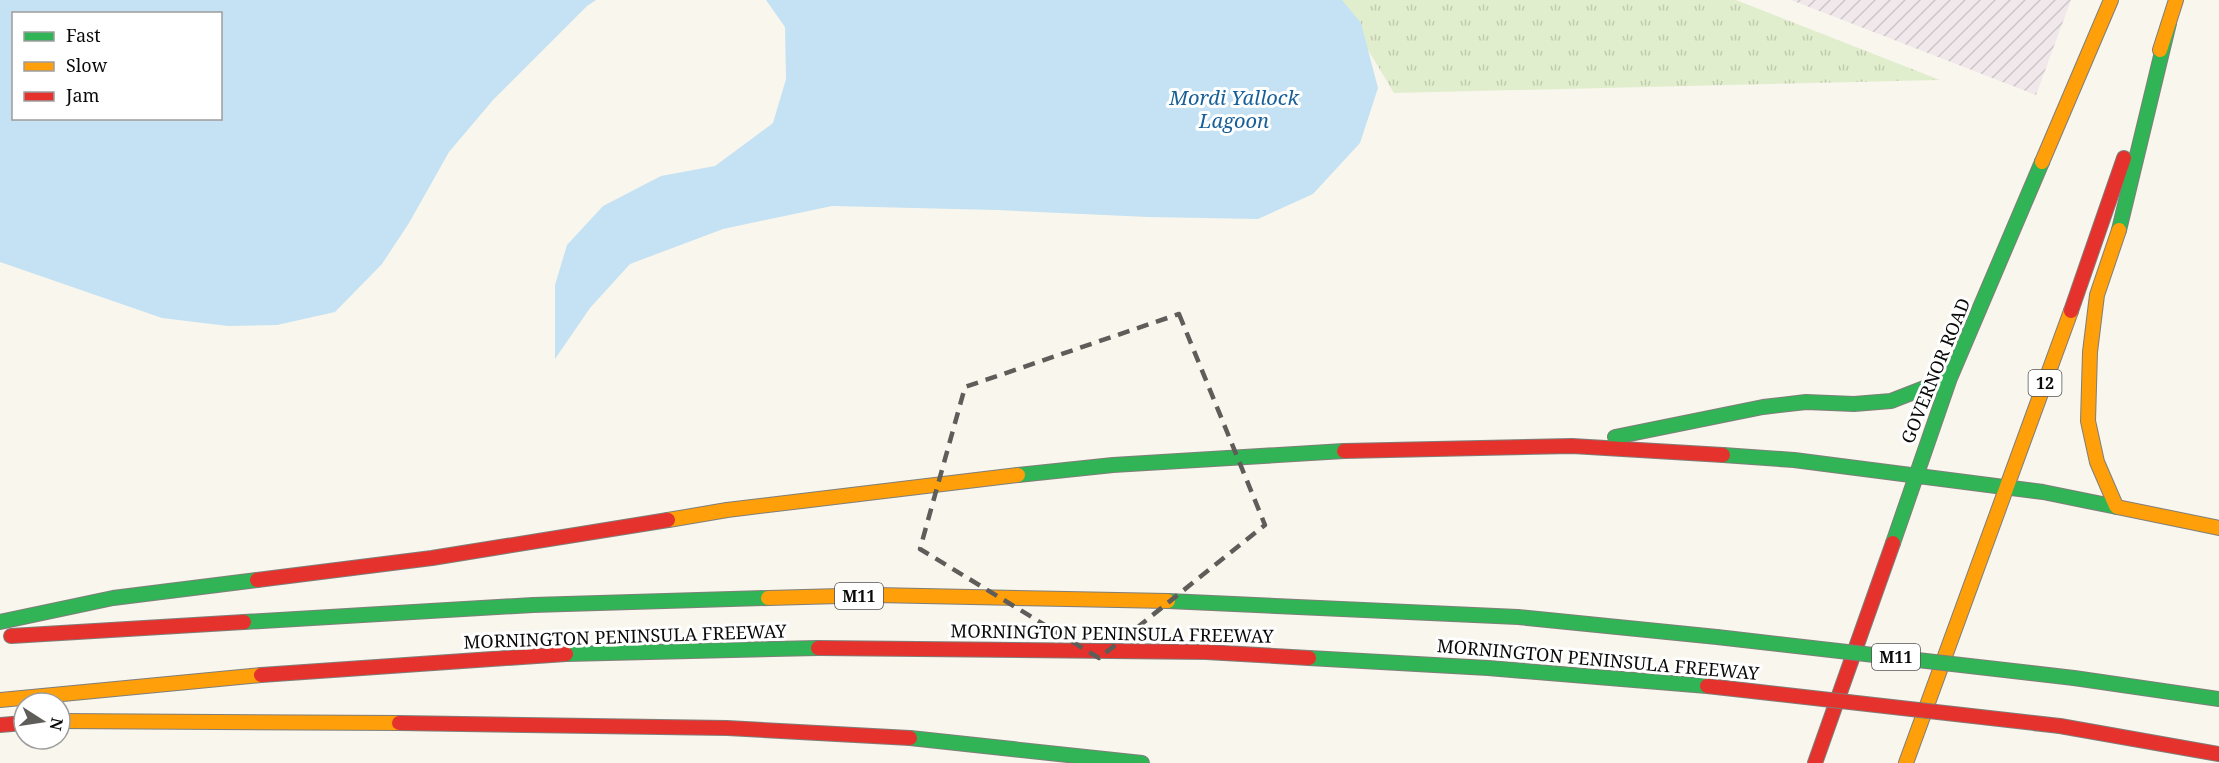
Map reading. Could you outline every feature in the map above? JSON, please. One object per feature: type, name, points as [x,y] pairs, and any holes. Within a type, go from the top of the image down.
[{"type":"main road","name":"GOVERNOR ROAD","points":[[1815,763],[1950,378],[2111,0]]},
{"type":"main road","name":"12","points":[[1906,763],[2076,298],[2176,0]]},
{"type":"main road","points":[[2116,506],[2097,462],[2088,421],[2090,352],[2097,295],[2119,232],[2169,23]]},
{"type":"main road","points":[[1572,446],[1763,407],[1806,402],[1854,404],[1891,401],[1920,392],[1950,378]]},
{"type":"main road","points":[[0,622],[113,598],[432,558],[727,510],[1113,465],[1306,452],[1572,446],[1794,460],[2043,492],[2219,528]]},
{"type":"main road","name":"MORNINGTON PENINSULA FREEWAY","points":[[0,637],[533,605],[703,599],[876,595],[1176,601],[1518,617],[1717,637],[2074,678],[2219,699]]},
{"type":"main road","name":"MORNINGTON PENINSULA FREEWAY","points":[[0,700],[198,680],[544,654],[859,647],[1206,652],[1488,668],[1707,686],[2060,726],[2219,754]]},
{"type":"main road","points":[[72,721],[447,723],[727,728],[921,740],[1142,763]]},
{"type":"highlighted area","points":[[1179,314],[1265,525],[1099,658],[920,549],[965,387]]},
{"type":"shaded area","points":[[1791,0],[2071,0],[2036,95]]},
{"type":"green space","points":[[1338,0],[1736,0],[1940,80],[1394,93]]},
{"type":"water","points":[[0,0],[596,0],[587,6],[493,100],[449,152],[409,223],[382,264],[335,312],[277,325],[228,326],[162,318],[0,262]]},
{"type":"water","name":"Mordi Yallock Lagoon","points":[[766,0],[1342,0],[1361,23],[1378,88],[1360,143],[1313,194],[1258,219],[832,206],[723,229],[630,264],[590,308],[555,359],[555,285],[567,245],[603,206],[661,176],[715,166],[773,123],[786,79],[785,27]]},
{"type":"traffic: fast","points":[[2119,230],[2169,23]]},
{"type":"traffic: fast","points":[[1893,543],[1950,378],[2042,162]]},
{"type":"traffic: fast","points":[[1615,437],[1763,407],[1806,402],[1854,404],[1891,401],[1950,378]]},
{"type":"traffic: fast","points":[[1018,475],[1113,465],[1344,451]]},
{"type":"traffic: fast","points":[[1723,455],[1794,460],[2043,492],[2117,507]]},
{"type":"traffic: fast","points":[[0,622],[113,598],[257,580]]},
{"type":"traffic: fast","points":[[244,622],[533,605],[768,598]]},
{"type":"traffic: fast","points":[[1168,601],[1518,617],[1717,637]]},
{"type":"traffic: fast","points":[[1717,637],[2074,678]]},
{"type":"traffic: fast","points":[[566,654],[818,648]]},
{"type":"traffic: fast","points":[[1309,658],[1488,668],[1707,686]]},
{"type":"traffic: fast","points":[[2074,678],[2219,699]]},
{"type":"traffic: fast","points":[[910,738],[1142,763]]},
{"type":"traffic: slow","points":[[2042,162],[2111,0]]},
{"type":"traffic: slow","points":[[2160,50],[2176,0]]},
{"type":"traffic: slow","points":[[2116,506],[2097,462],[2088,421],[2090,352],[2097,295],[2119,230]]},
{"type":"traffic: slow","points":[[1906,763],[2071,311]]},
{"type":"traffic: slow","points":[[668,520],[727,510],[1018,475]]},
{"type":"traffic: slow","points":[[2117,507],[2219,528]]},
{"type":"traffic: slow","points":[[768,598],[876,595],[1168,601]]},
{"type":"traffic: slow","points":[[0,700],[261,675]]},
{"type":"traffic: slow","points":[[72,721],[399,723]]},
{"type":"traffic: jam","points":[[2071,311],[2124,158]]},
{"type":"traffic: jam","points":[[1344,451],[1572,446],[1723,455]]},
{"type":"traffic: jam","points":[[257,580],[432,558],[668,520]]},
{"type":"traffic: jam","points":[[1815,763],[1893,543]]},
{"type":"traffic: jam","points":[[11,636],[244,622]]},
{"type":"traffic: jam","points":[[818,648],[1206,652],[1309,658]]},
{"type":"traffic: jam","points":[[261,675],[566,654]]},
{"type":"traffic: jam","points":[[1707,686],[2060,726]]},
{"type":"traffic: jam","points":[[399,723],[727,728],[910,738]]},
{"type":"traffic: jam","points":[[0,725],[12,724]]},
{"type":"traffic: jam","points":[[2060,726],[2219,754]]}]
